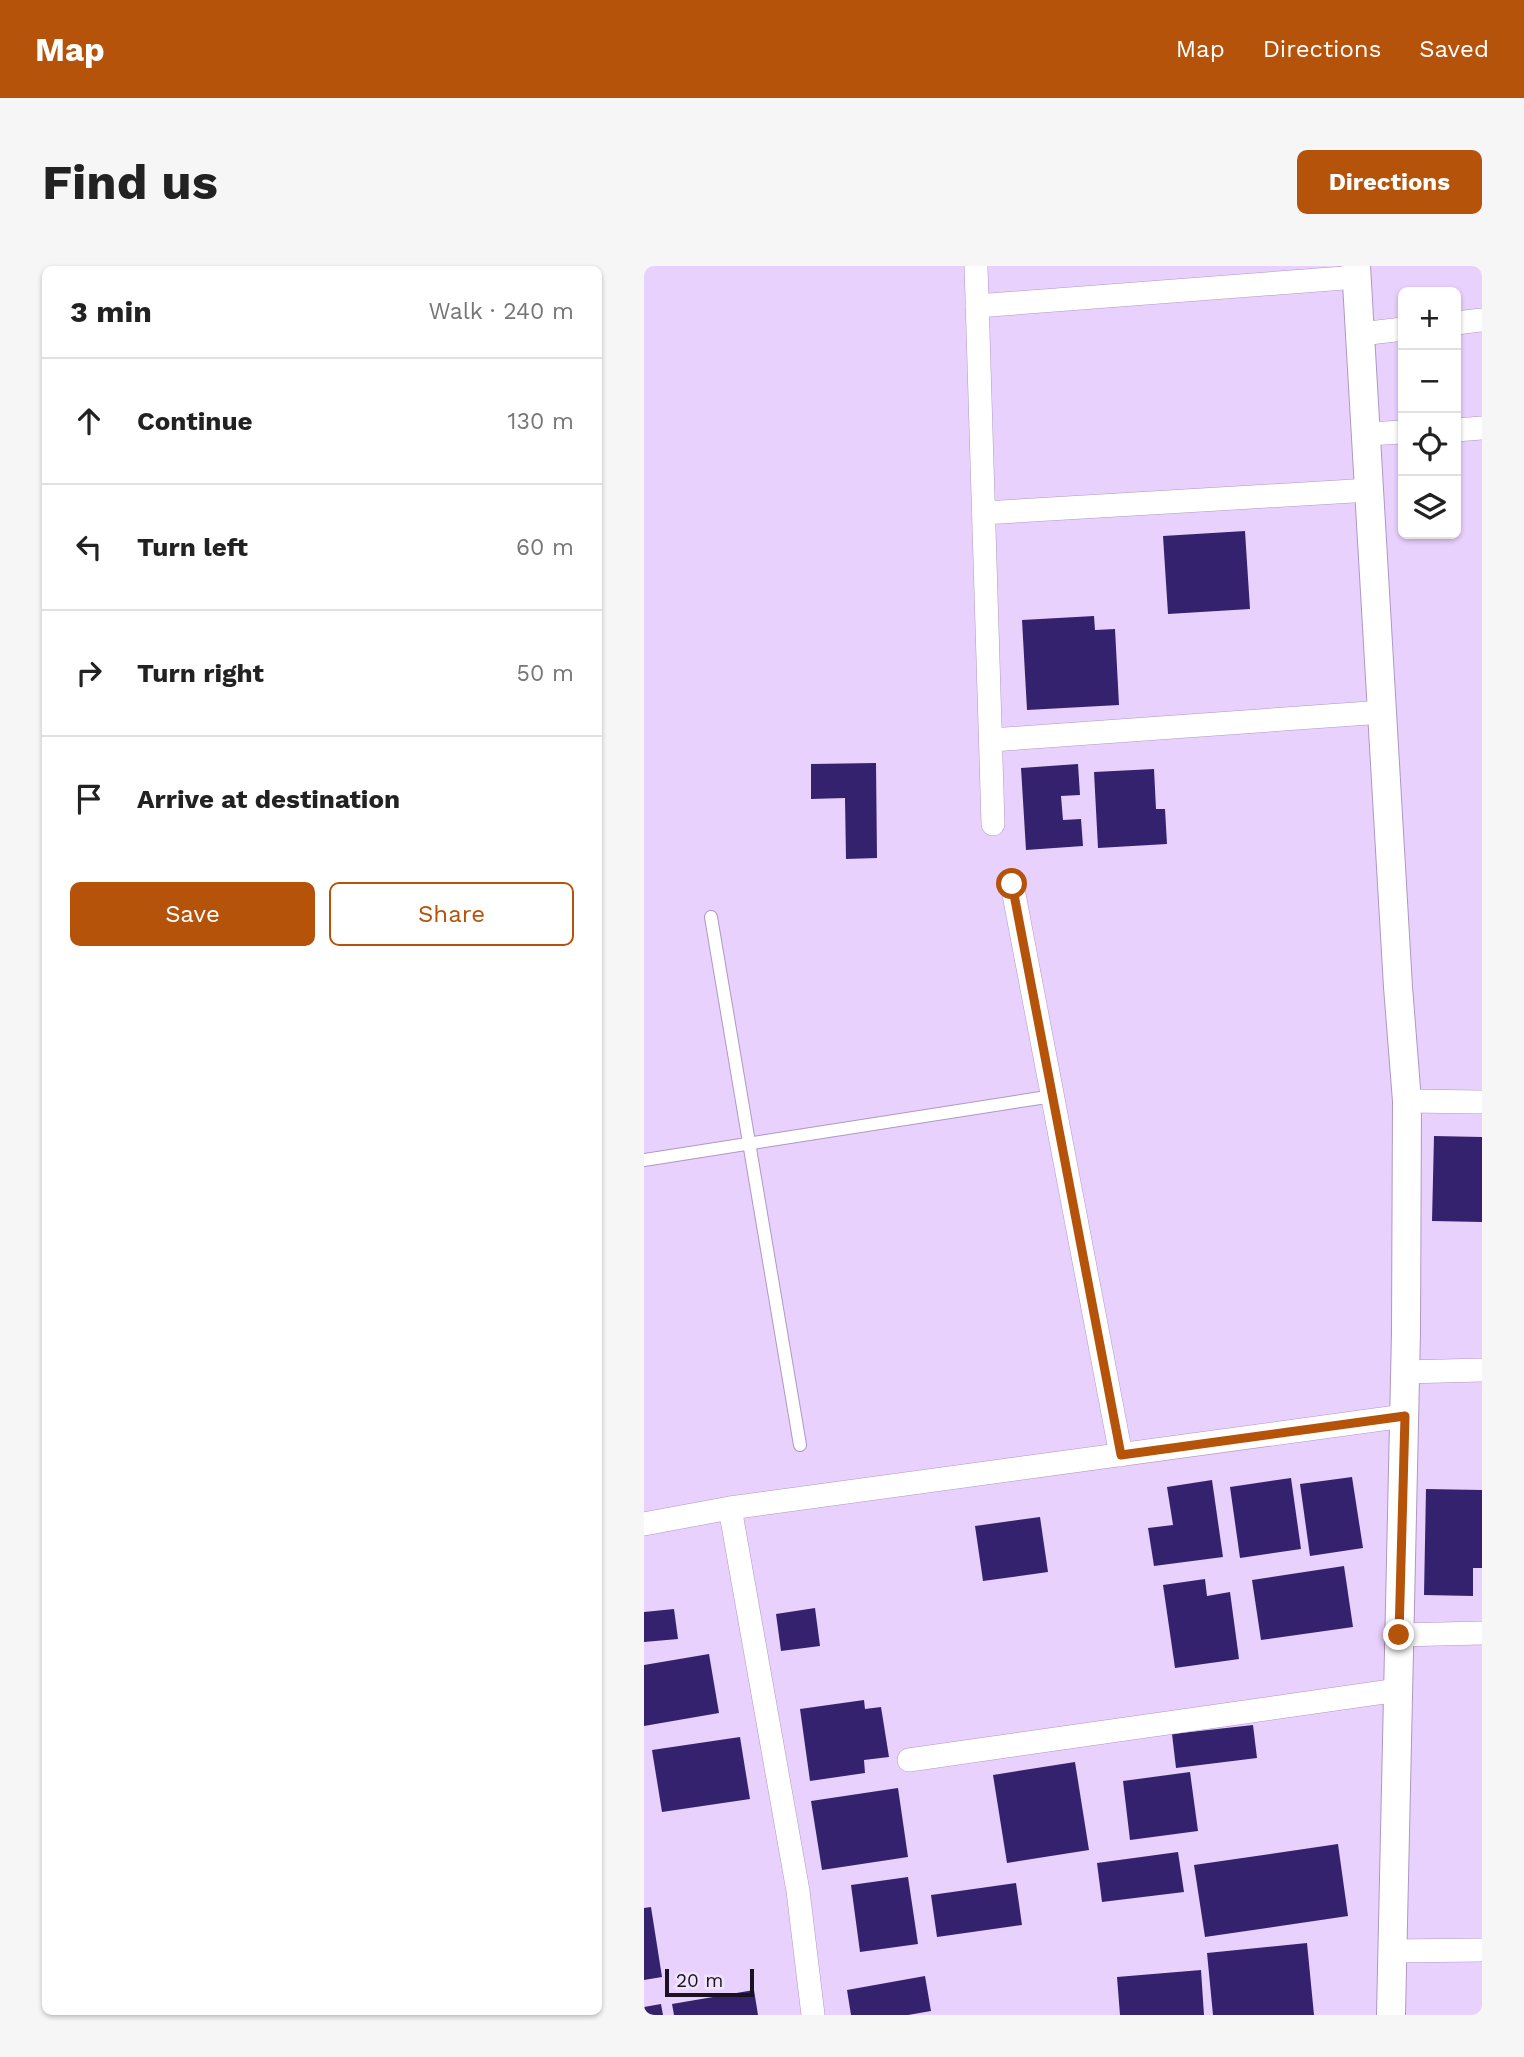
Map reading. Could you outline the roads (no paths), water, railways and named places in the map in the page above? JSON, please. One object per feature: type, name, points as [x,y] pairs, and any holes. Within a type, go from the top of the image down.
[{"type":"street","points":[[976,266],[993,824]]},
{"type":"street","points":[[977,306],[1357,271],[1407,1101],[1405,1416],[1391,2015]]},
{"type":"street","points":[[1461,322],[1482,320]]},
{"type":"street","points":[[1361,334],[1398,330]]},
{"type":"street","points":[[1461,430],[1482,428]]},
{"type":"street","points":[[1367,434],[1398,432]]},
{"type":"street","points":[[984,513],[1370,490]]},
{"type":"street","points":[[992,740],[1383,712]]},
{"type":"street","points":[[1012,884],[1121,1455]]},
{"type":"street","points":[[1407,1101],[1482,1102]]},
{"type":"street","points":[[1405,1373],[1482,1370]]},
{"type":"street","points":[[644,1524],[730,1508],[1405,1416]]},
{"type":"street","points":[[730,1508],[798,1891],[813,2015]]},
{"type":"street","points":[[1399,1635],[1482,1633]]},
{"type":"street","points":[[909,1760],[1398,1690]]},
{"type":"street","points":[[1393,1951],[1482,1950]]},
{"type":"lane","points":[[710,918],[800,1445]]},
{"type":"lane","points":[[644,1160],[1053,1096]]}]
